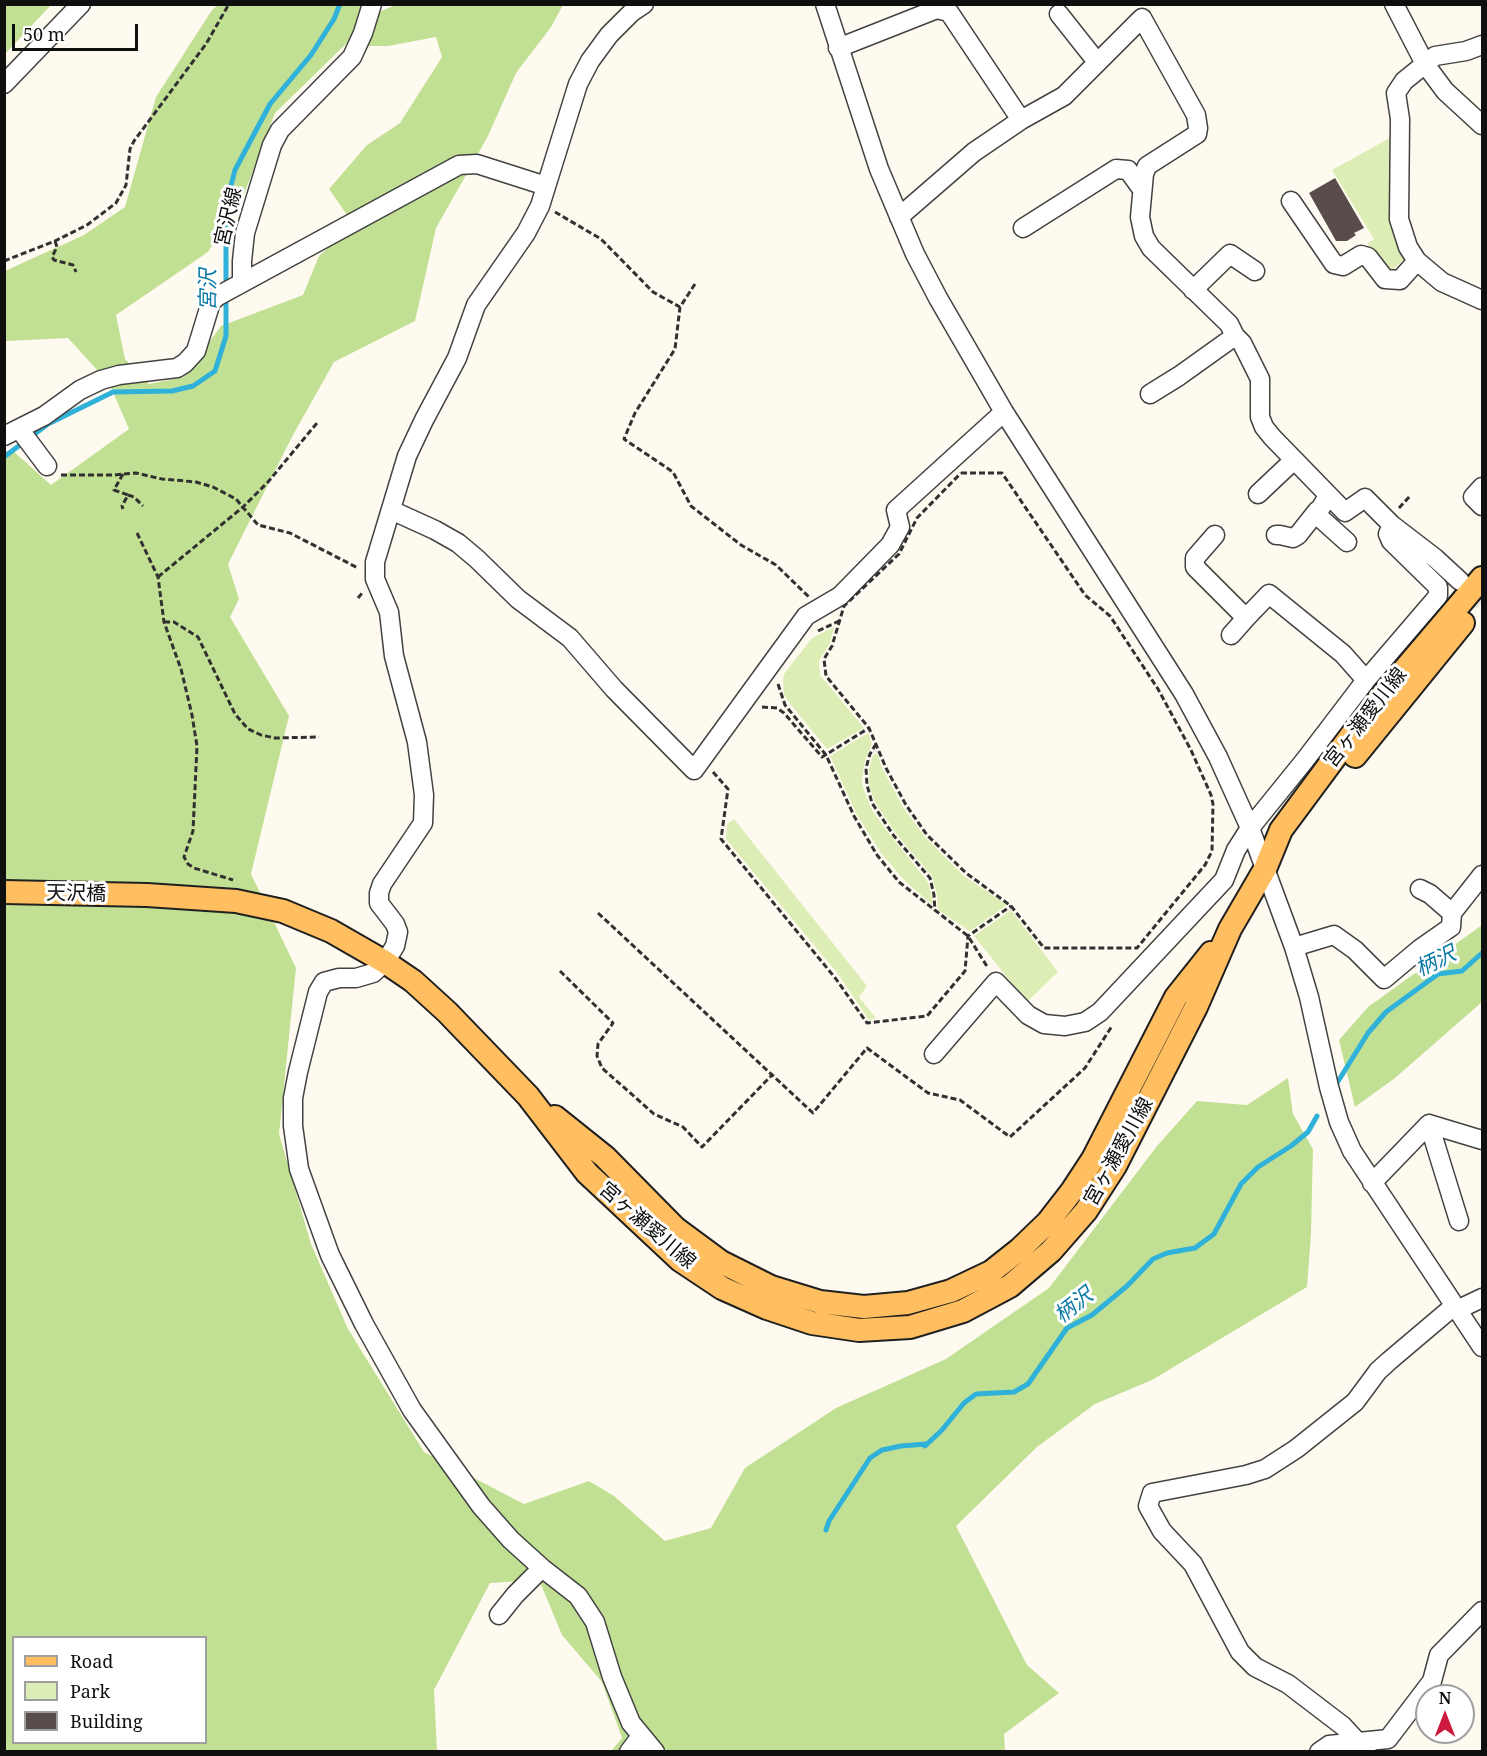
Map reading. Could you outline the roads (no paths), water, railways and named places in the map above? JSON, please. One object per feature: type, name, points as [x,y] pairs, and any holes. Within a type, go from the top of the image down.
[{"type":"main road","name":"宮ヶ瀬愛川線","points":[[147,895],[236,901],[283,911],[331,931],[413,981],[447,1011],[528,1096],[586,1173],[680,1260],[723,1288],[767,1308],[812,1323],[859,1330],[910,1327],[963,1311],[1010,1286],[1051,1251],[1086,1211],[1114,1166],[1196,1007],[1230,929],[1264,869],[1281,830],[1447,602],[1472,579]]},
{"type":"main road","name":"宮ヶ瀬愛川線","points":[[1264,869],[1293,837],[1379,724],[1482,599]]},
{"type":"main road","name":"天沢橋","points":[[4,892],[147,895]]},
{"type":"street","points":[[4,84],[81,4]]},
{"type":"street","name":"宮沢線","points":[[242,283],[245,233],[272,144],[280,130],[352,57],[363,33],[372,4]]},
{"type":"street","points":[[644,4],[632,12],[609,35],[578,84],[540,206],[526,233],[476,305],[457,358],[407,456],[375,562],[375,575],[389,612],[394,656],[417,741],[424,795],[423,823],[382,884],[379,893],[379,903],[395,924],[398,932],[395,946],[385,962],[373,973],[356,978],[339,978],[324,982],[318,992],[293,1098],[293,1126],[299,1169],[330,1255],[364,1324],[412,1410],[481,1506],[511,1540],[542,1569],[578,1596],[596,1622],[612,1677],[631,1723],[655,1752]]},
{"type":"street","points":[[825,4],[875,160],[899,217],[938,298],[1004,412],[1184,694],[1218,757],[1250,828],[1294,947],[1309,997],[1329,1087],[1339,1122],[1352,1151],[1482,1347]]},
{"type":"street","points":[[1394,4],[1425,64],[1445,91],[1482,125]]},
{"type":"street","points":[[838,48],[937,9],[949,12],[966,51],[1021,120]]},
{"type":"street","points":[[899,217],[974,152],[1021,120],[1064,96],[1097,62],[1137,11],[1196,115],[1198,128],[1197,134],[1147,166],[1141,188],[1140,217],[1144,236],[1155,253],[1229,324],[1235,336],[1242,343],[1260,380],[1260,417],[1264,427],[1328,496],[1346,512],[1365,498],[1392,525],[1435,558],[1472,579]]},
{"type":"street","points":[[1059,14],[1097,62]]},
{"type":"street","points":[[1482,45],[1466,51],[1435,56],[1404,81],[1396,93],[1400,119],[1399,219],[1408,247],[1417,261],[1442,282],[1482,300]]},
{"type":"street","points":[[47,466],[12,433],[44,416],[80,390],[101,380],[118,375],[177,368],[185,363],[196,351],[211,302],[242,283],[459,165],[477,164],[546,186]]},
{"type":"street","points":[[1031,218],[1094,174],[1116,169],[1128,170],[1141,188]]},
{"type":"street","points":[[1291,201],[1334,264],[1343,266],[1361,255],[1368,257],[1385,279],[1400,280],[1417,261]]},
{"type":"street","points":[[1193,290],[1230,254],[1255,271]]},
{"type":"street","points":[[1156,383],[1224,346],[1235,336]]},
{"type":"street","points":[[391,510],[458,543],[518,599],[570,638],[614,689],[694,770],[806,616],[840,596],[890,545],[900,527],[896,510],[1004,412]]},
{"type":"street","points":[[1258,494],[1294,460]]},
{"type":"street","points":[[1482,487],[1473,497],[1482,506]]},
{"type":"street","points":[[1276,536],[1293,538],[1320,509],[1328,496]]},
{"type":"street","points":[[1317,511],[1318,516],[1347,542]]},
{"type":"street","points":[[934,1053],[996,982],[1028,1015],[1044,1024],[1065,1026],[1085,1022],[1100,1011],[1224,880],[1236,850],[1250,828],[1366,680],[1447,602],[1438,588],[1391,541],[1388,534],[1392,525]]},
{"type":"street","points":[[1206,539],[1195,558],[1196,567],[1246,618]]},
{"type":"street","points":[[1231,635],[1269,594],[1313,619],[1366,680]]},
{"type":"street","points":[[1294,947],[1334,935],[1355,950],[1384,979],[1421,948],[1451,927],[1452,913],[1482,875]]},
{"type":"street","points":[[1420,889],[1430,894],[1452,913]]},
{"type":"street","points":[[1372,1183],[1429,1124]]},
{"type":"street","points":[[1429,1124],[1475,1138],[1482,1125]]},
{"type":"street","points":[[1429,1124],[1459,1221]]},
{"type":"street","points":[[1363,1747],[1343,1726],[1288,1684],[1255,1667],[1240,1652],[1192,1564],[1162,1531],[1148,1506],[1152,1493],[1265,1470],[1356,1402],[1384,1366],[1456,1308],[1482,1298]]},
{"type":"street","points":[[499,1616],[515,1595],[542,1569]]},
{"type":"street","points":[[1318,1752],[1329,1745],[1363,1747],[1388,1740],[1432,1681],[1439,1655],[1480,1606]]},
{"type":"street","points":[[629,1752],[641,1736]]},
{"type":"waterway","name":"宮沢","points":[[226,287],[226,205],[235,170],[270,104],[311,55],[334,19],[340,4]]},
{"type":"waterway","name":"宮沢","points":[[4,457],[48,424],[113,392],[172,391],[193,386],[215,371],[226,336],[226,296]]},
{"type":"waterway","name":"柄沢","points":[[1337,1083],[1368,1033],[1386,1012],[1438,974],[1462,971],[1482,953]]},
{"type":"waterway","name":"柄沢","points":[[826,1530],[829,1521],[870,1458],[882,1450],[926,1444],[925,1446],[942,1430],[964,1403],[976,1394],[1014,1392],[1028,1384],[1067,1328],[1092,1315],[1127,1286],[1153,1259],[1167,1253],[1195,1248],[1214,1234],[1241,1184],[1258,1167],[1308,1132],[1317,1116]]},
{"type":"tunnel","points":[[1462,582],[1482,602]]}]
